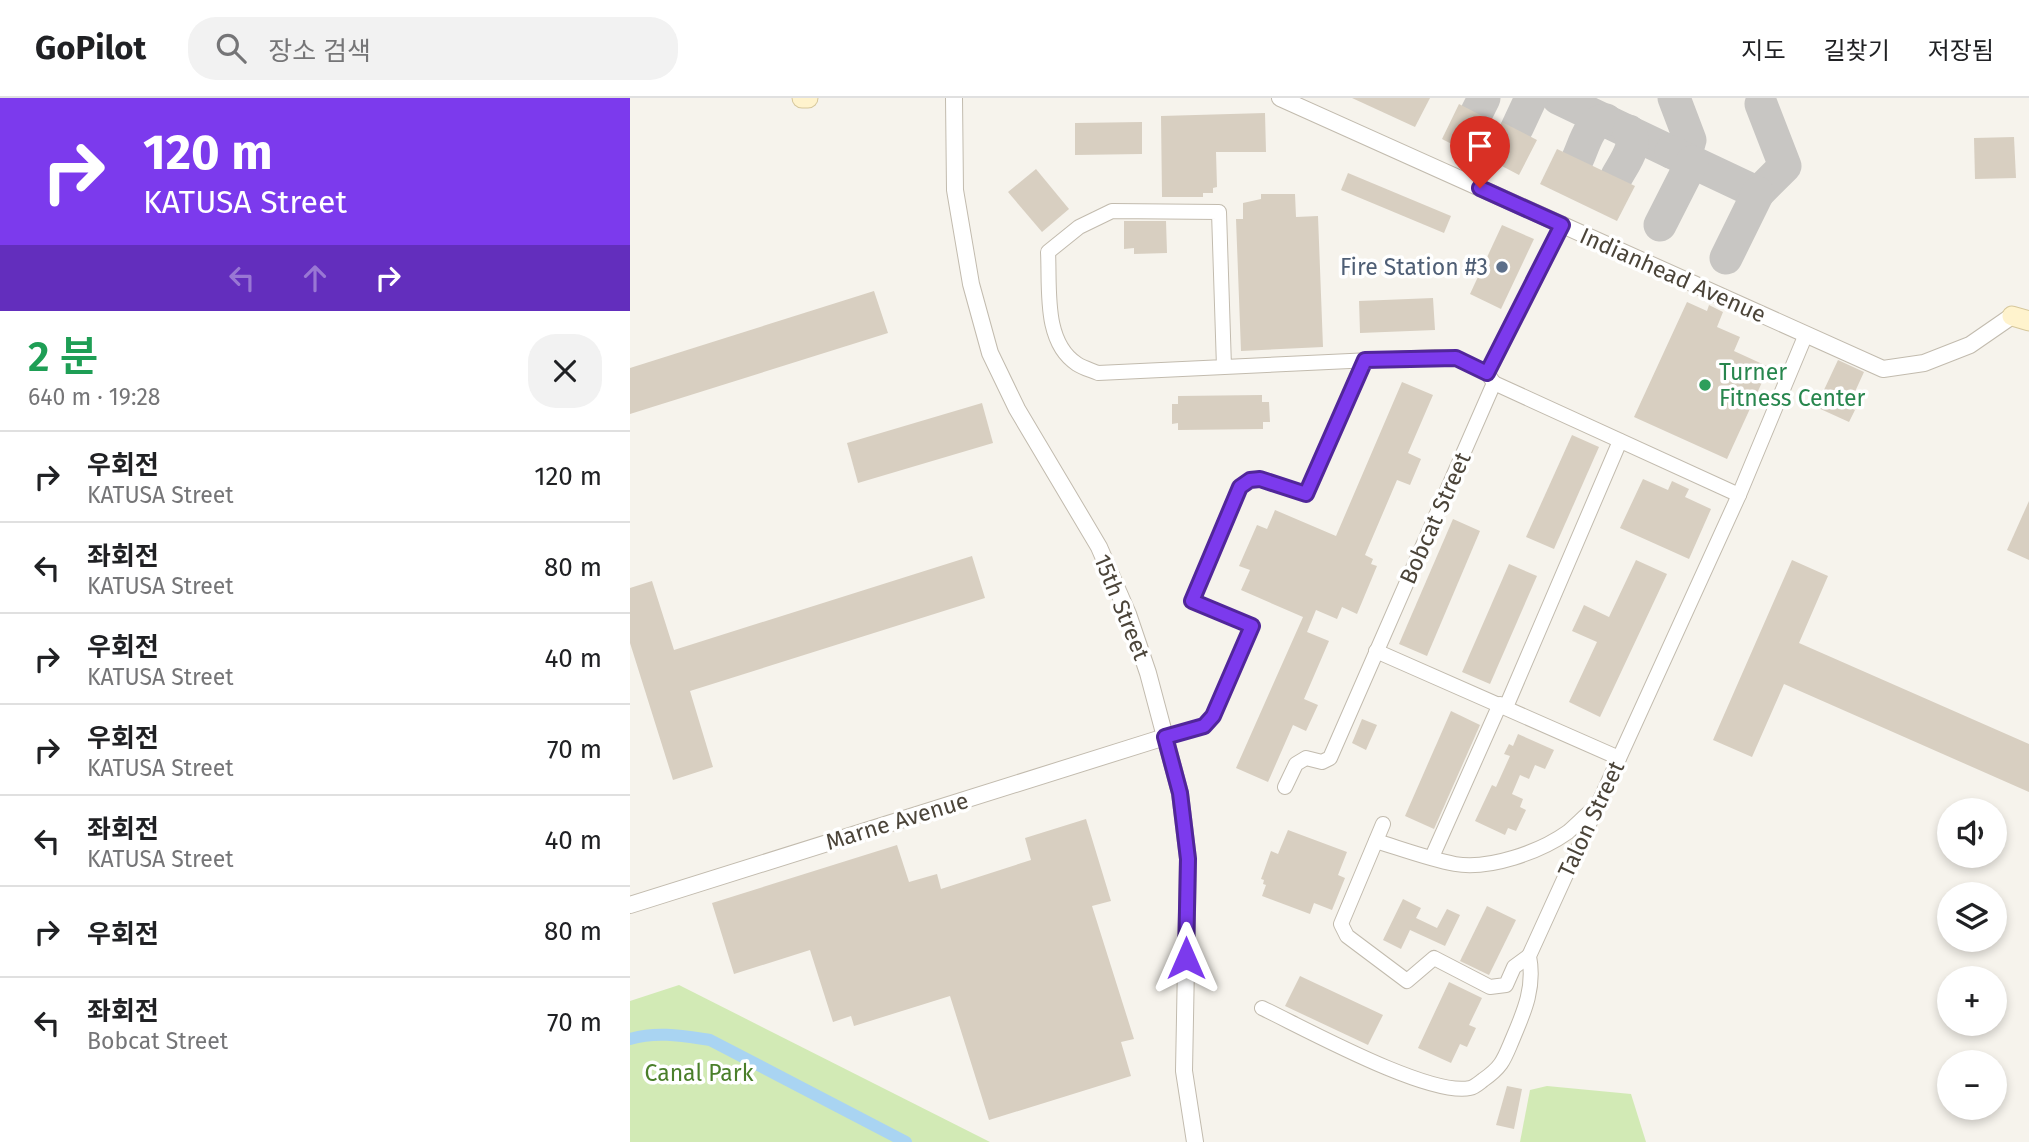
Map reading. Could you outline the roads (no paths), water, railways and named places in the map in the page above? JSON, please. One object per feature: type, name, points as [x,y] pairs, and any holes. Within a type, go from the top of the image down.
[{"type":"main road","points":[[802,98],[807,98]]},
{"type":"street","name":"15th Street","points":[[954,98],[955,190],[971,284],[990,353],[1017,409],[1099,547],[1128,614],[1148,673],[1180,793],[1188,859],[1184,1071],[1195,1142]]},
{"type":"street","name":"Indianhead Avenue","points":[[1280,98],[1883,369],[1924,363],[1970,345],[2021,318]]},
{"type":"street","points":[[1224,367],[1219,212],[1112,211],[1079,227],[1048,252],[1050,299],[1056,342],[1077,364],[1098,373],[1456,358],[1620,442],[1739,495]]},
{"type":"street","name":"Bobcat Street","points":[[1285,787],[1296,764],[1306,758],[1322,762],[1331,758],[1491,378],[1562,225]]},
{"type":"street","name":"Talon Street","points":[[1262,1008],[1396,1072],[1449,1087],[1472,1088],[1499,1069],[1528,1005],[1532,972],[1529,956],[1739,495],[1806,334]]},
{"type":"street","points":[[1165,737],[1204,726],[1213,716],[1252,626],[1192,601],[1240,487],[1250,480],[1260,479],[1306,494],[1365,360]]},
{"type":"street","points":[[1432,857],[1620,442]]},
{"type":"street","points":[[1376,651],[1619,758]]},
{"type":"street","name":"Marne Avenue","points":[[630,905],[1165,737]]},
{"type":"street","points":[[1376,841],[1455,864],[1474,865],[1510,859],[1567,833],[1598,804]]},
{"type":"street","points":[[1383,824],[1341,924],[1347,936],[1407,981],[1434,958],[1490,987],[1506,985],[1514,967],[1529,956]]},
{"type":"waterway","points":[[630,1039],[660,1035],[710,1040],[906,1142]]},
{"type":"place","name":"Fire Station #3","points":[[1502,267]]},
{"type":"place","name":"Turner Fitness Center","points":[[1705,385]]},
{"type":"park label","name":"Canal Park","points":[[699,1073]]}]
